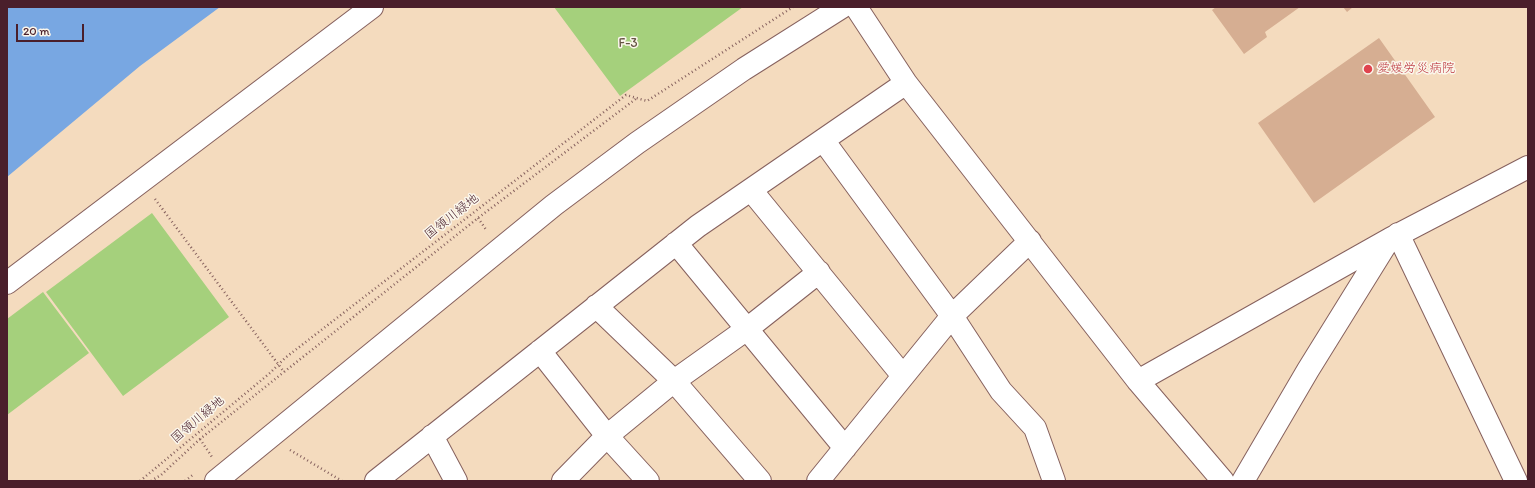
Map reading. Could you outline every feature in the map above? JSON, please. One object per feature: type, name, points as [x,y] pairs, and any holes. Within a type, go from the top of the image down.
[{"type":"street","points":[[7,282],[372,7]]},
{"type":"street","points":[[216,481],[554,205],[637,143],[744,69],[842,7]]},
{"type":"street","points":[[856,7],[906,83],[1138,381],[1223,481]]},
{"type":"street","points":[[376,481],[698,226],[906,83]]},
{"type":"street","points":[[823,140],[952,316],[1000,391],[1035,428],[1054,481]]},
{"type":"street","points":[[1138,381],[1394,236],[1528,167]]},
{"type":"street","points":[[751,190],[903,376]]},
{"type":"street","points":[[1243,481],[1308,370],[1394,236]]},
{"type":"street","points":[[1394,236],[1516,481]]},
{"type":"street","points":[[818,481],[952,316],[1030,241]]},
{"type":"street","points":[[676,243],[845,448]]},
{"type":"street","points":[[563,481],[607,436],[674,381],[747,329],[818,272]]},
{"type":"street","points":[[596,306],[674,381],[760,481]]},
{"type":"street","points":[[540,351],[607,436],[648,481]]},
{"type":"street","points":[[432,436],[456,481]]},
{"type":"path","name":"国領川緑地","points":[[140,481],[279,364],[626,95],[647,101],[793,7]]},
{"type":"path","points":[[151,481],[200,439],[478,218],[637,98]]},
{"type":"path","points":[[141,181],[284,372]]},
{"type":"path","points":[[265,440],[285,447],[342,481]]},
{"type":"green space","name":"F-3","points":[[554,7],[743,7],[620,96]]},
{"type":"green space","points":[[152,213],[229,317],[123,396],[46,292]]},
{"type":"green space","points":[[43,292],[89,353],[7,415],[7,319]]},
{"type":"water","points":[[7,7],[220,7],[140,66],[7,177]]},
{"type":"building","points":[[1216,7],[1300,7],[1265,32],[1267,37],[1244,54],[1212,10]]},
{"type":"building","points":[[1343,7],[1353,7],[1347,12]]},
{"type":"building","points":[[1379,38],[1435,117],[1314,203],[1258,123]]},
{"type":"place","name":"愛媛労災病院","points":[[1368,69]]}]
